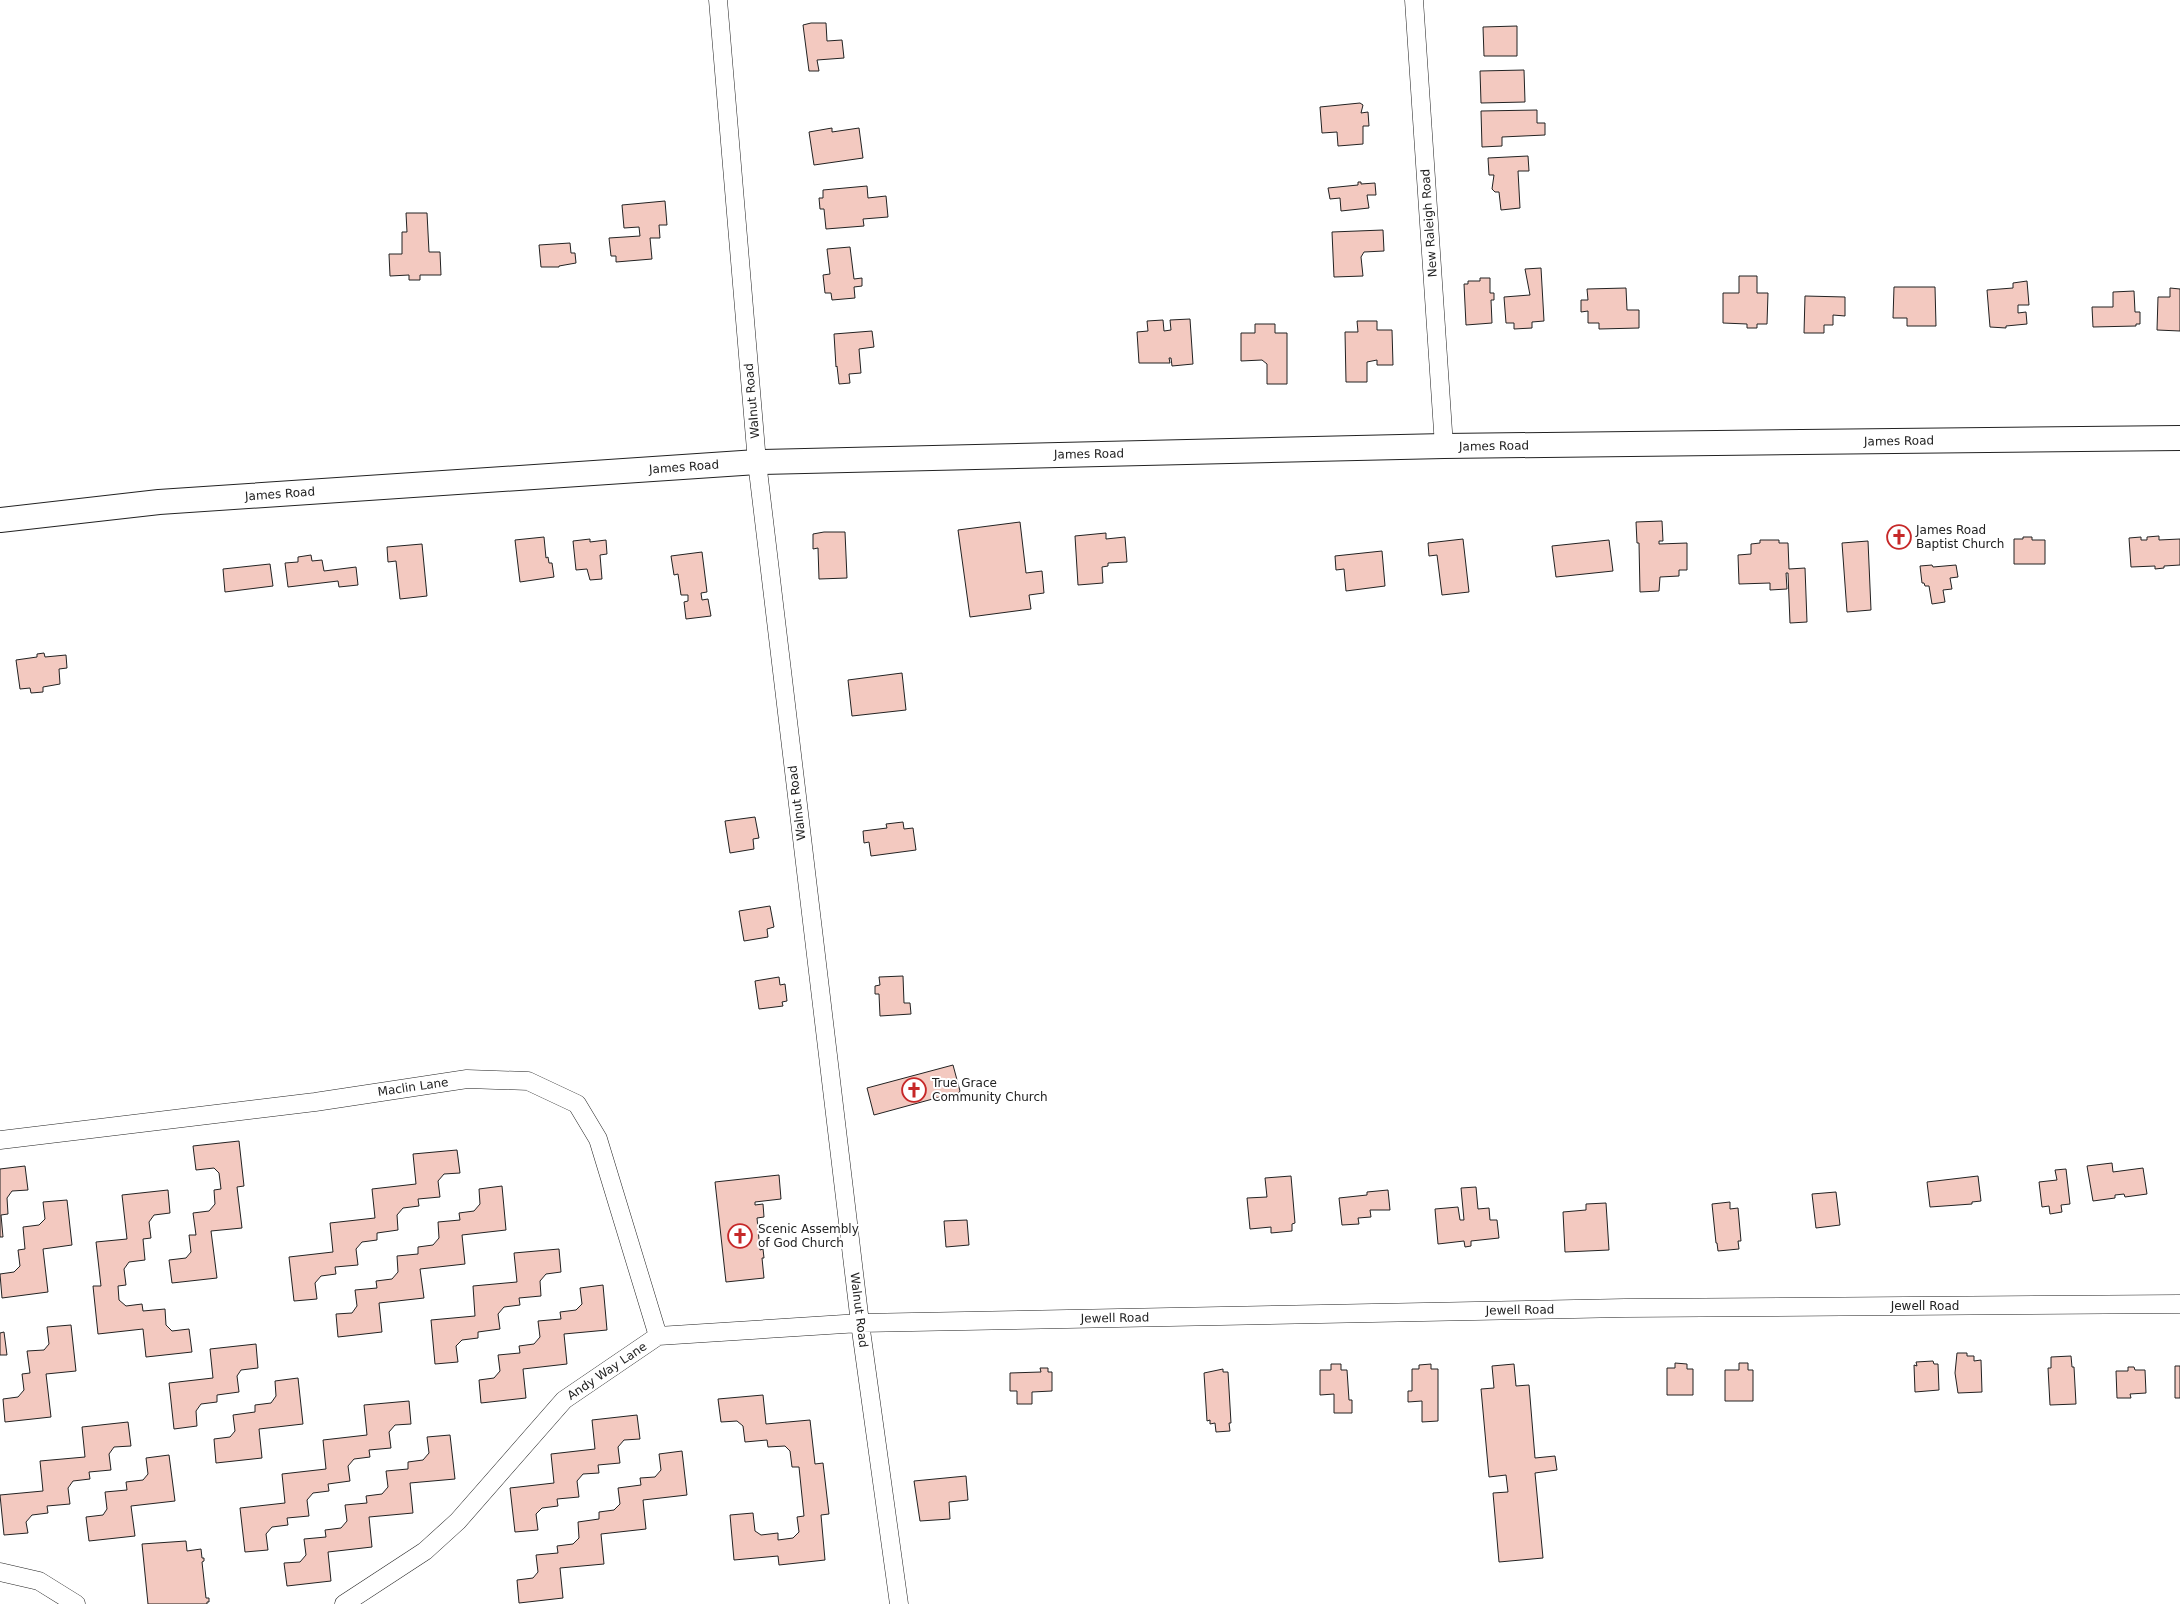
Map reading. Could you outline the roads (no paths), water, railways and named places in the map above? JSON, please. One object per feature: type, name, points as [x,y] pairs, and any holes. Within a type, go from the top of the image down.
[{"type":"main road","name":"James Road","points":[[0,520],[159,502],[756,462],[1444,446],[2180,438]]},
{"type":"street","name":"Walnut Road","points":[[718,0],[756,462],[860,1323],[899,1604]]},
{"type":"street","name":"New Raleigh Road","points":[[1414,0],[1444,446]]},
{"type":"street","name":"Maclin Lane","points":[[0,1140],[315,1102],[467,1079],[528,1081],[577,1104],[598,1139],[658,1336]]},
{"type":"street","name":"Jewell Road","points":[[860,1323],[1625,1308],[2180,1304]]},
{"type":"street","name":"Andy Way Lane","points":[[344,1604],[425,1551],[458,1521],[564,1400],[658,1336],[860,1323]]},
{"type":"street","points":[[0,1572],[39,1580],[76,1604]]},
{"type":"place","name":"James Road Baptist Church","points":[[1899,537]]},
{"type":"place","name":"True Grace Community Church","points":[[914,1090]]},
{"type":"place","name":"Scenic Assembly of God Church","points":[[740,1236]]}]
